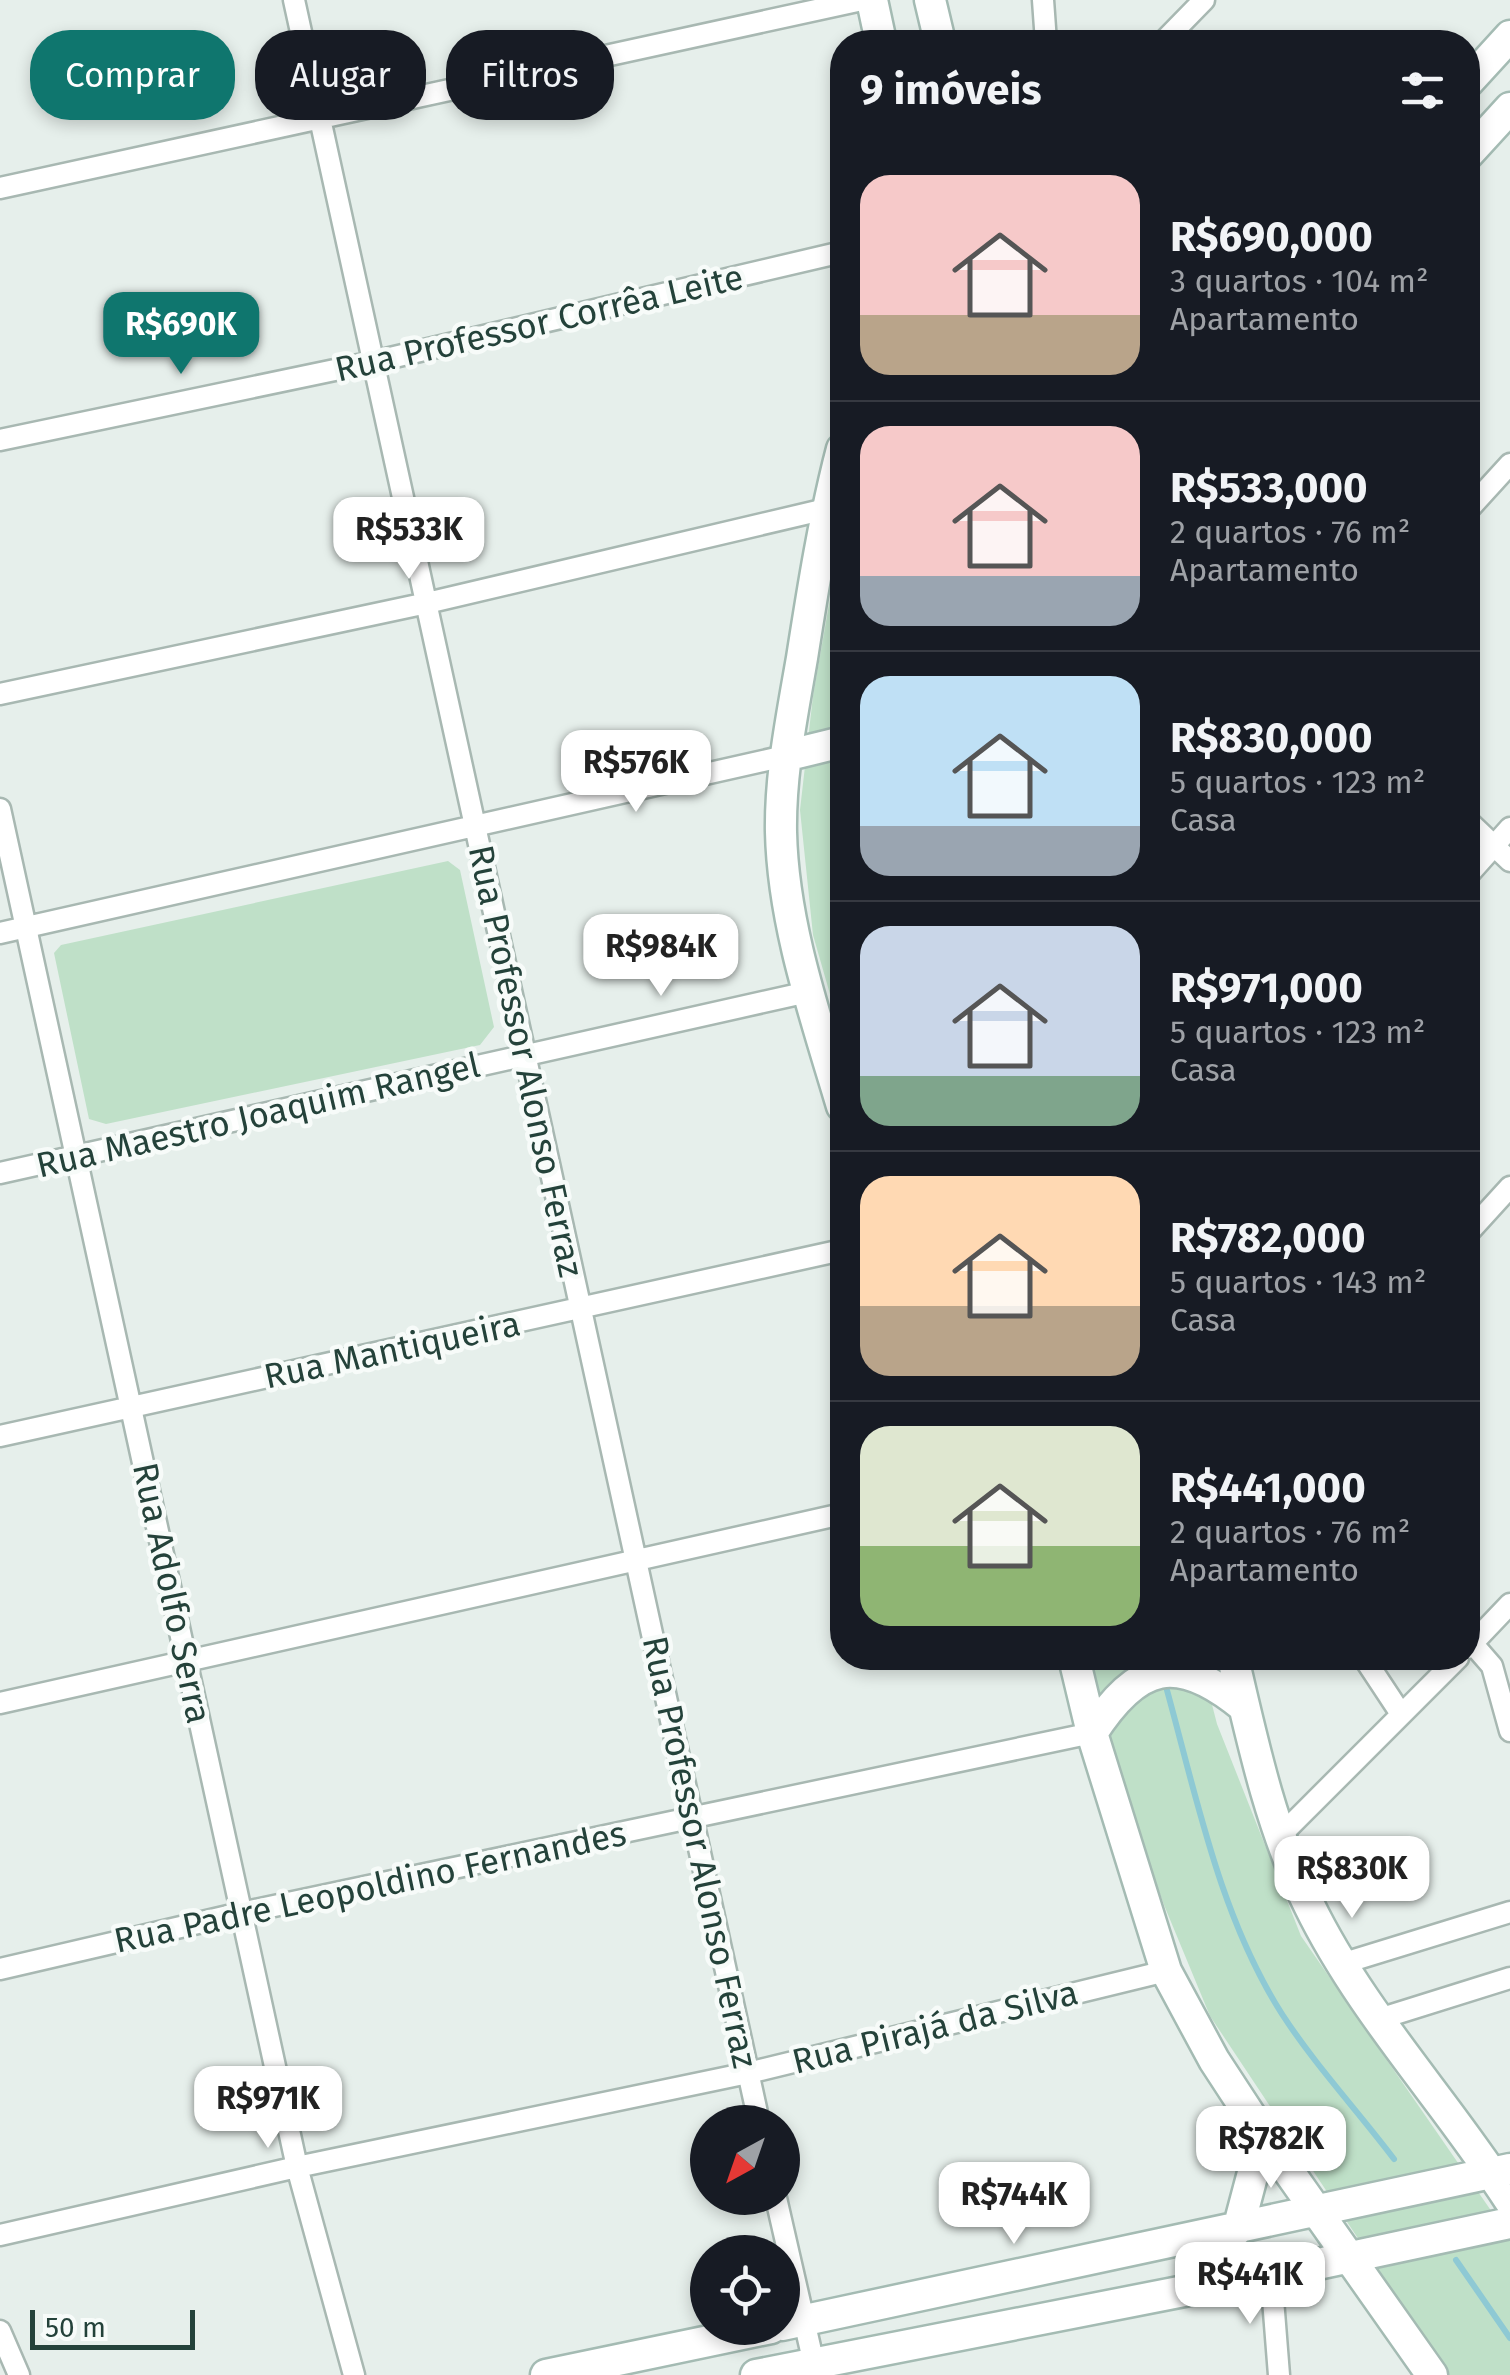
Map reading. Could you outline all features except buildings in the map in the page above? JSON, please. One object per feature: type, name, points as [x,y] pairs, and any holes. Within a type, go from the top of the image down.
[{"type":"street","name":"Rua Professor Alonso Ferraz","points":[[294,0],[301,30]]},
{"type":"street","points":[[426,95],[862,0]]},
{"type":"street","points":[[872,0],[878,30]]},
{"type":"street","points":[[930,0],[937,30]]},
{"type":"street","points":[[1044,0],[1045,30]]},
{"type":"street","points":[[1175,30],[1204,0]]},
{"type":"street","points":[[1480,69],[1510,36]]},
{"type":"street","points":[[1480,141],[1510,108]]},
{"type":"street","points":[[0,188],[311,120]]},
{"type":"street","name":"Rua Professor Alonso Ferraz","points":[[320,120],[756,2105]]},
{"type":"street","name":"Rua Professor Corrêa Leite","points":[[0,440],[373,362],[830,255]]},
{"type":"street","points":[[1480,497],[1510,464]]},
{"type":"street","points":[[0,694],[426,603],[830,510]]},
{"type":"street","points":[[830,530],[786,756],[782,833],[788,890],[808,992],[830,1066]]},
{"type":"street","points":[[0,933],[830,744]]},
{"type":"street","name":"Rua Adolfo Serra","points":[[0,809],[297,2167],[354,2375]]},
{"type":"street","points":[[1480,861],[1510,828]]},
{"type":"street","points":[[1480,833],[1510,861]]},
{"type":"street","name":"Rua Maestro Joaquim Rangel","points":[[0,1173],[808,992]]},
{"type":"street","points":[[1480,1220],[1510,1187]]},
{"type":"street","name":"Rua Mantiqueira","points":[[0,1436],[830,1253]]},
{"type":"street","points":[[0,1703],[830,1517]]},
{"type":"street","points":[[1480,1635],[1510,1604]]},
{"type":"street","points":[[1501,1663],[1510,1731]]},
{"type":"street","points":[[1077,1670],[1092,1733],[1166,1971],[1214,2060],[1263,2135],[1432,2375]]},
{"type":"street","points":[[1236,1670],[1281,1835],[1308,1904],[1341,1964],[1379,2018],[1501,2171],[1510,2202]]},
{"type":"street","points":[[1372,1670],[1401,1714]]},
{"type":"street","points":[[1281,1835],[1445,1670]]},
{"type":"street","points":[[1092,1733],[1132,1682],[1161,1672],[1191,1673],[1219,1686],[1244,1707]]},
{"type":"street","name":"Rua Padre Leopoldino Fernandes","points":[[0,1969],[241,1912],[1092,1733]]},
{"type":"street","points":[[1341,1964],[1510,1912]]},
{"type":"street","name":"Rua Pirajá da Silva","points":[[0,2235],[297,2167],[748,2073],[1166,1971]]},
{"type":"street","points":[[1379,2018],[1510,1978]]},
{"type":"street","points":[[1238,2229],[1263,2135]]},
{"type":"street","points":[[800,2323],[1501,2171]]},
{"type":"street","points":[[756,2375],[815,2369],[1510,2222]]},
{"type":"street","points":[[1271,2274],[1279,2375]]},
{"type":"street","points":[[0,2331],[19,2375]]},
{"type":"street","points":[[800,2338],[815,2369]]},
{"type":"street","points":[[546,2375],[690,2345]]},
{"type":"green space","points":[[830,599],[830,994],[813,935],[800,810],[813,696]]},
{"type":"green space","points":[[448,861],[460,870],[494,1027],[480,1045],[106,1124],[89,1119],[54,953],[61,945]]},
{"type":"green space","points":[[1090,1670],[1203,1670],[1217,1724],[1301,1936],[1510,2238],[1510,2375],[1449,2375],[1210,2016],[1164,1905],[1123,1790]]},
{"type":"waterway","points":[[1165,1683],[1225,1895],[1260,1976],[1308,2051],[1394,2159]]},
{"type":"waterway","points":[[1456,2260],[1510,2338]]}]
